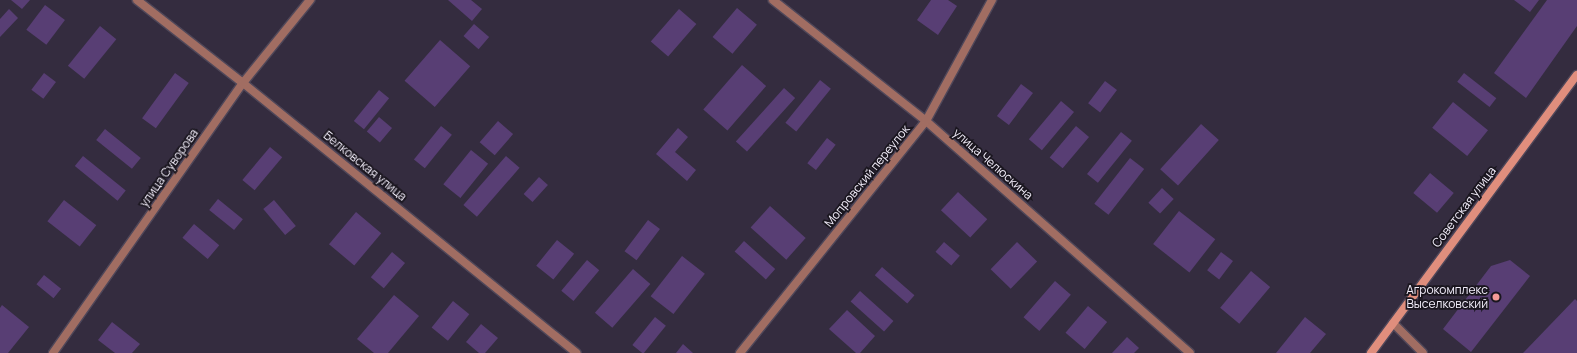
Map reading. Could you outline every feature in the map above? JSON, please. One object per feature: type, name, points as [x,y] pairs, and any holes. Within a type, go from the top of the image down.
[{"type":"street","name":"Белковская улица","points":[[137,0],[243,83],[576,353]]},
{"type":"street","name":"улица Суворова","points":[[53,353],[243,83],[310,0]]},
{"type":"street","name":"улица Челюскина","points":[[773,0],[926,121],[1190,353]]},
{"type":"street","name":"Мопровский переулок","points":[[740,353],[926,121],[992,0]]},
{"type":"street","name":"Советская улица","points":[[1371,353],[1577,75]]},
{"type":"street","points":[[1393,323],[1423,353]]},
{"type":"building","points":[[11,0],[30,0],[22,9]]},
{"type":"building","points":[[448,0],[471,0],[482,9],[472,21]]},
{"type":"building","points":[[931,0],[948,0],[957,6],[938,35],[917,20]]},
{"type":"building","points":[[1514,0],[1539,0],[1530,12]]},
{"type":"building","points":[[1547,0],[1577,0],[1577,26],[1526,98],[1494,73]]},
{"type":"building","points":[[45,5],[65,20],[46,45],[26,30]]},
{"type":"building","points":[[737,8],[757,25],[732,54],[713,37]]},
{"type":"building","points":[[9,9],[18,18],[0,37],[0,19]]},
{"type":"building","points":[[679,9],[696,24],[668,57],[651,41]]},
{"type":"building","points":[[474,24],[489,37],[479,49],[464,36]]},
{"type":"building","points":[[100,26],[116,39],[84,79],[68,66]]},
{"type":"building","points":[[440,40],[470,66],[435,107],[405,81]]},
{"type":"building","points":[[742,65],[766,86],[727,131],[703,110]]},
{"type":"building","points":[[44,73],[56,82],[43,99],[31,90]]},
{"type":"building","points":[[175,73],[189,83],[156,128],[142,118]]},
{"type":"building","points":[[1464,73],[1496,98],[1490,107],[1457,82]]},
{"type":"building","points":[[820,80],[831,89],[796,132],[785,123]]},
{"type":"building","points":[[1105,81],[1117,90],[1100,112],[1088,103]]},
{"type":"building","points":[[1021,84],[1033,93],[1009,125],[997,116]]},
{"type":"building","points":[[784,88],[795,98],[747,152],[736,142]]},
{"type":"building","points":[[379,90],[389,98],[364,129],[354,121]]},
{"type":"building","points":[[1061,101],[1074,112],[1042,150],[1029,139]]},
{"type":"building","points":[[1453,102],[1488,130],[1467,156],[1432,128]]},
{"type":"building","points":[[379,117],[392,128],[380,142],[367,132]]},
{"type":"building","points":[[498,121],[513,134],[495,155],[480,142]]},
{"type":"building","points":[[1201,124],[1219,140],[1178,185],[1160,169]]},
{"type":"building","points":[[441,126],[452,135],[425,168],[414,159]]},
{"type":"building","points":[[1076,126],[1089,137],[1063,168],[1050,157]]},
{"type":"building","points":[[678,128],[688,137],[675,152],[696,170],[687,181],[656,154]]},
{"type":"building","points":[[105,129],[141,158],[132,169],[96,140]]},
{"type":"building","points":[[1121,132],[1132,141],[1098,183],[1087,174]]},
{"type":"building","points":[[827,138],[836,145],[816,170],[807,163]]},
{"type":"building","points":[[270,147],[282,157],[255,190],[242,180]]},
{"type":"building","points":[[471,150],[488,164],[460,198],[443,184]]},
{"type":"building","points":[[83,156],[126,191],[118,201],[75,166]]},
{"type":"building","points":[[506,156],[520,168],[477,217],[463,205]]},
{"type":"building","points":[[1130,158],[1144,169],[1108,215],[1094,204]]},
{"type":"building","points":[[1430,173],[1454,193],[1437,213],[1413,193]]},
{"type":"building","points":[[539,177],[548,185],[533,202],[524,194]]},
{"type":"building","points":[[1162,188],[1174,199],[1160,214],[1148,203]]},
{"type":"building","points":[[958,192],[987,219],[970,238],[941,210]]},
{"type":"building","points":[[218,199],[243,219],[234,230],[209,210]]},
{"type":"building","points":[[64,200],[96,225],[80,247],[47,221]]},
{"type":"building","points":[[274,200],[296,226],[285,235],[263,209]]},
{"type":"building","points":[[770,206],[806,238],[786,260],[751,228]]},
{"type":"building","points":[[1179,211],[1215,239],[1189,272],[1153,244]]},
{"type":"building","points":[[356,212],[381,233],[354,265],[329,244]]},
{"type":"building","points":[[648,220],[660,229],[637,260],[625,251]]},
{"type":"building","points":[[194,224],[219,245],[208,259],[182,238]]},
{"type":"building","points":[[557,240],[574,254],[553,279],[536,266]]},
{"type":"building","points":[[744,241],[775,269],[766,280],[735,251]]},
{"type":"building","points":[[944,242],[960,256],[951,266],[935,252]]},
{"type":"building","points":[[1017,242],[1037,261],[1011,289],[991,269]]},
{"type":"building","points":[[392,252],[405,263],[384,288],[371,277]]},
{"type":"building","points":[[1221,252],[1233,261],[1219,279],[1207,270]]},
{"type":"building","points":[[682,256],[705,274],[673,314],[651,296]]},
{"type":"building","points":[[587,260],[599,270],[574,301],[561,291]]},
{"type":"building","points":[[1510,260],[1530,276],[1471,352],[1443,329],[1491,266]]},
{"type":"building","points":[[882,267],[914,295],[907,304],[875,275]]},
{"type":"building","points":[[633,269],[650,284],[612,328],[595,313]]},
{"type":"building","points":[[1251,271],[1270,287],[1239,324],[1220,308]]},
{"type":"building","points":[[44,275],[61,289],[54,298],[36,284]]},
{"type":"building","points":[[1055,281],[1071,295],[1039,331],[1024,317]]},
{"type":"building","points":[[860,291],[893,321],[884,332],[851,301]]},
{"type":"building","points":[[394,295],[419,316],[388,353],[374,353],[357,339]]},
{"type":"building","points":[[1575,299],[1577,301],[1577,353],[1523,353]]},
{"type":"building","points":[[453,301],[469,314],[448,341],[432,327]]},
{"type":"building","points":[[2,305],[29,327],[8,353],[0,353],[0,308]]},
{"type":"building","points":[[1088,306],[1107,322],[1085,349],[1066,333]]},
{"type":"building","points":[[847,310],[875,336],[860,353],[856,353],[829,329]]},
{"type":"building","points":[[655,317],[666,326],[644,353],[632,345]]},
{"type":"building","points":[[1305,317],[1326,334],[1310,353],[1276,353]]},
{"type":"building","points":[[112,322],[140,344],[132,353],[115,353],[98,340]]},
{"type":"building","points":[[481,324],[498,338],[485,353],[479,353],[466,342]]},
{"type":"building","points":[[1127,337],[1139,348],[1134,353],[1112,353]]},
{"type":"building","points":[[683,344],[693,353],[676,353]]},
{"type":"place","name":"Агрокомплекс Выселковский","points":[[1496,297]]}]
